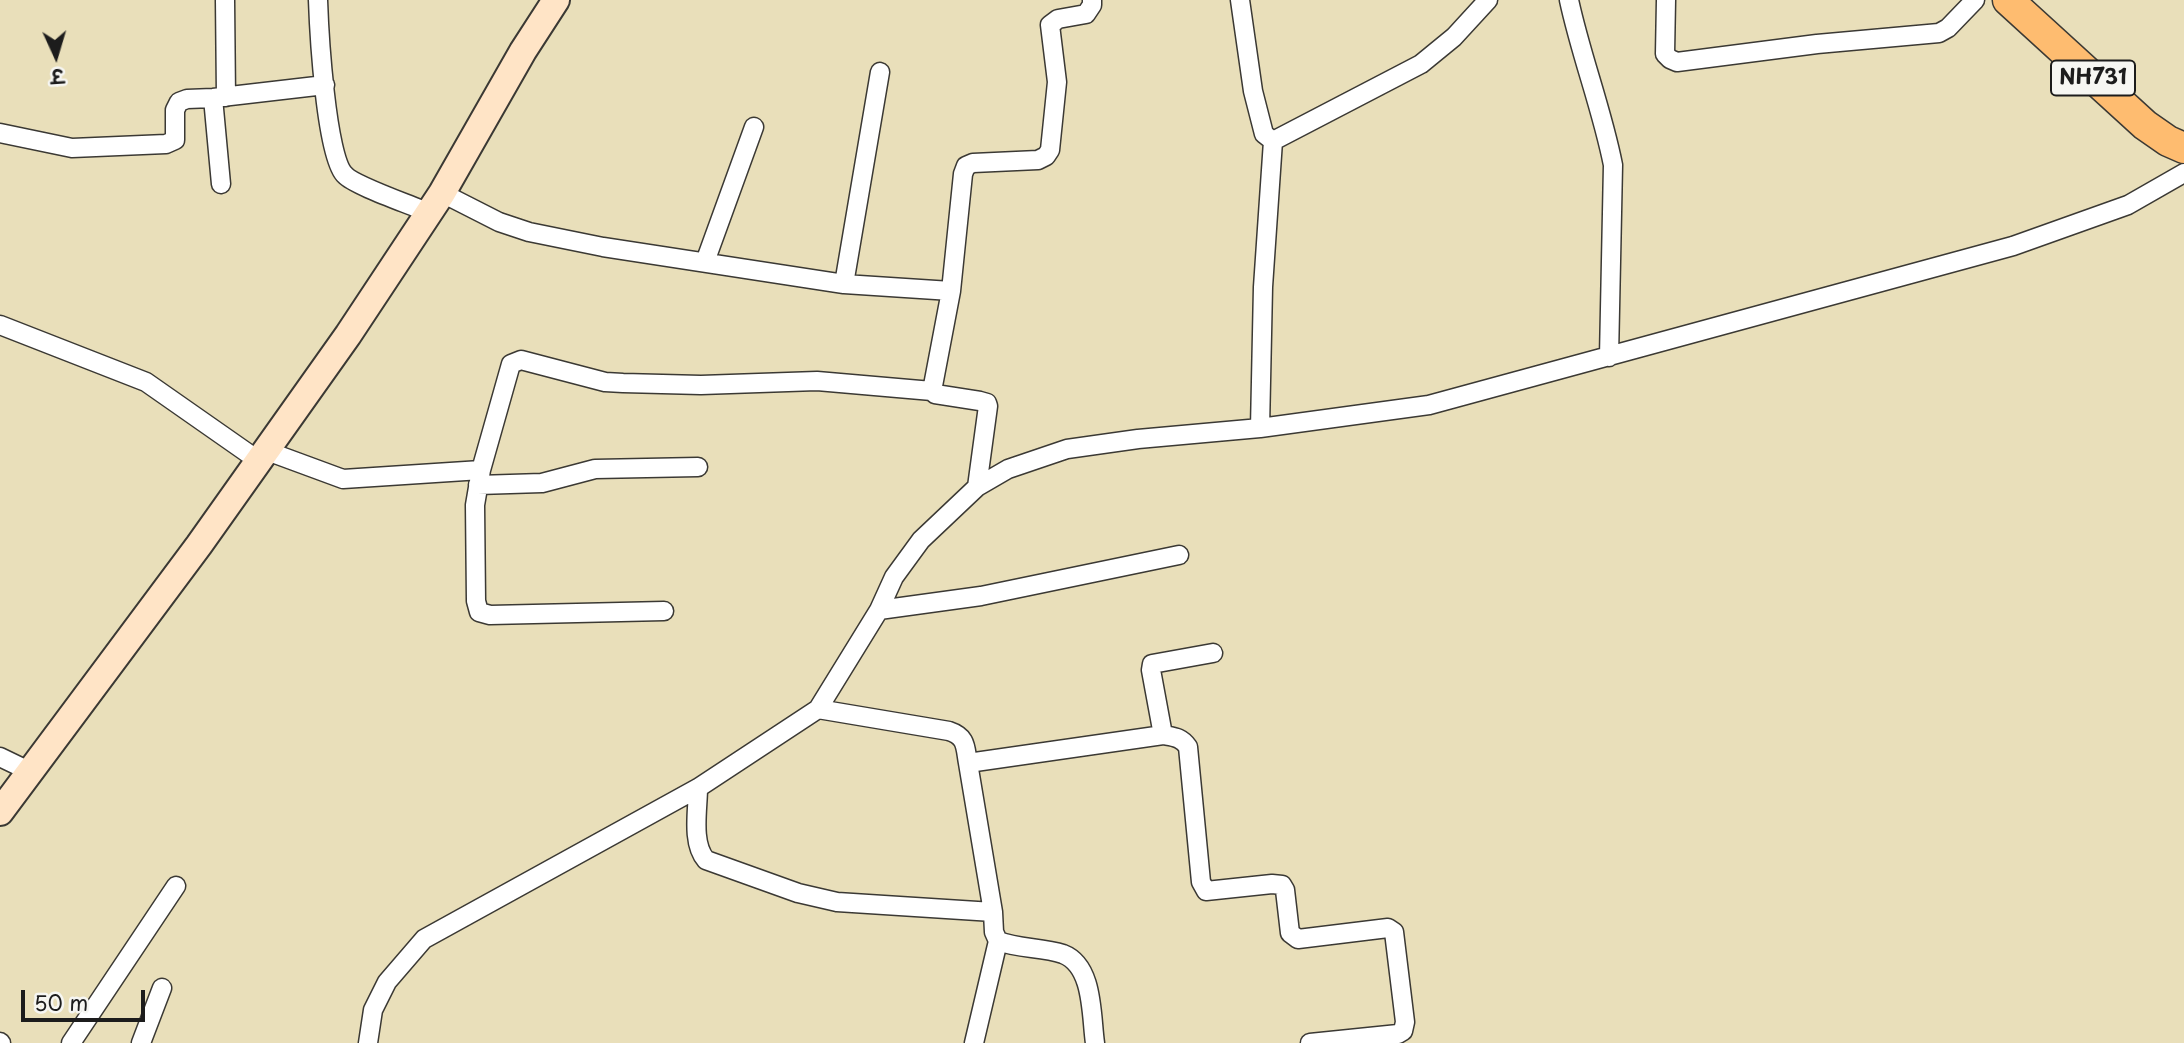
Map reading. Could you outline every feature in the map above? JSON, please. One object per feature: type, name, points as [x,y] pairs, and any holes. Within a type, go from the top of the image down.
[{"type":"highway","name":"NH731","points":[[2008,0],[2145,125],[2184,148]]},
{"type":"main road","points":[[0,812],[263,456],[348,335],[435,203],[523,51],[556,0]]},
{"type":"street","points":[[221,184],[220,97],[225,0]]},
{"type":"street","points":[[318,0],[331,137],[338,166],[343,174],[529,232],[844,284],[951,291]]},
{"type":"street","points":[[932,391],[951,291],[966,166],[973,163],[1038,160],[1046,156],[1050,150],[1057,82],[1050,25],[1058,19],[1086,14],[1092,0]]},
{"type":"street","points":[[1240,0],[1256,102],[1264,134],[1273,141]]},
{"type":"street","points":[[1273,141],[1421,64],[1454,37],[1488,0]]},
{"type":"street","points":[[1569,0],[1577,39],[1613,164],[1609,356]]},
{"type":"street","points":[[1666,0],[1665,54],[1677,62],[1817,44],[1931,35],[1948,28],[1975,0]]},
{"type":"street","points":[[844,284],[880,72]]},
{"type":"street","points":[[0,133],[72,148],[166,144],[175,140],[175,110],[179,102],[187,99],[326,85]]},
{"type":"street","points":[[705,262],[754,127]]},
{"type":"street","points":[[1260,428],[1263,287],[1273,141]]},
{"type":"street","points":[[368,1043],[373,1010],[387,982],[424,939],[698,788],[818,709],[879,611],[894,577],[921,540],[977,487],[1008,469],[1067,449],[1138,439],[1260,428],[1429,405],[2013,246],[2128,205],[2184,173]]},
{"type":"street","points":[[0,325],[146,382],[263,456],[343,478],[480,478],[542,483],[595,469],[698,467]]},
{"type":"street","points":[[664,611],[482,614],[477,608],[474,524],[480,478],[511,364],[521,360],[605,382],[701,385],[817,381],[932,391],[935,394],[980,401],[988,406],[977,487]]},
{"type":"street","points":[[879,611],[981,596],[1179,555]]},
{"type":"street","points":[[1163,736],[1152,664],[1213,653]]},
{"type":"street","points":[[818,709],[949,731],[960,735],[964,743],[993,912],[994,932],[998,941],[974,1043]]},
{"type":"street","points":[[968,763],[1163,736],[1179,738],[1188,747],[1201,882],[1206,891],[1282,885],[1285,890],[1290,933],[1298,939],[1388,929],[1394,932],[1405,1022],[1403,1031],[1398,1034],[1310,1043]]},
{"type":"street","points":[[0,757],[29,771]]},
{"type":"street","points":[[698,788],[697,827],[700,849],[706,860],[798,893],[837,902],[993,912]]},
{"type":"street","points":[[71,1043],[176,886]]},
{"type":"street","points":[[998,941],[1064,954],[1079,965],[1086,979],[1095,1043]]},
{"type":"street","points":[[141,1043],[162,988]]}]
